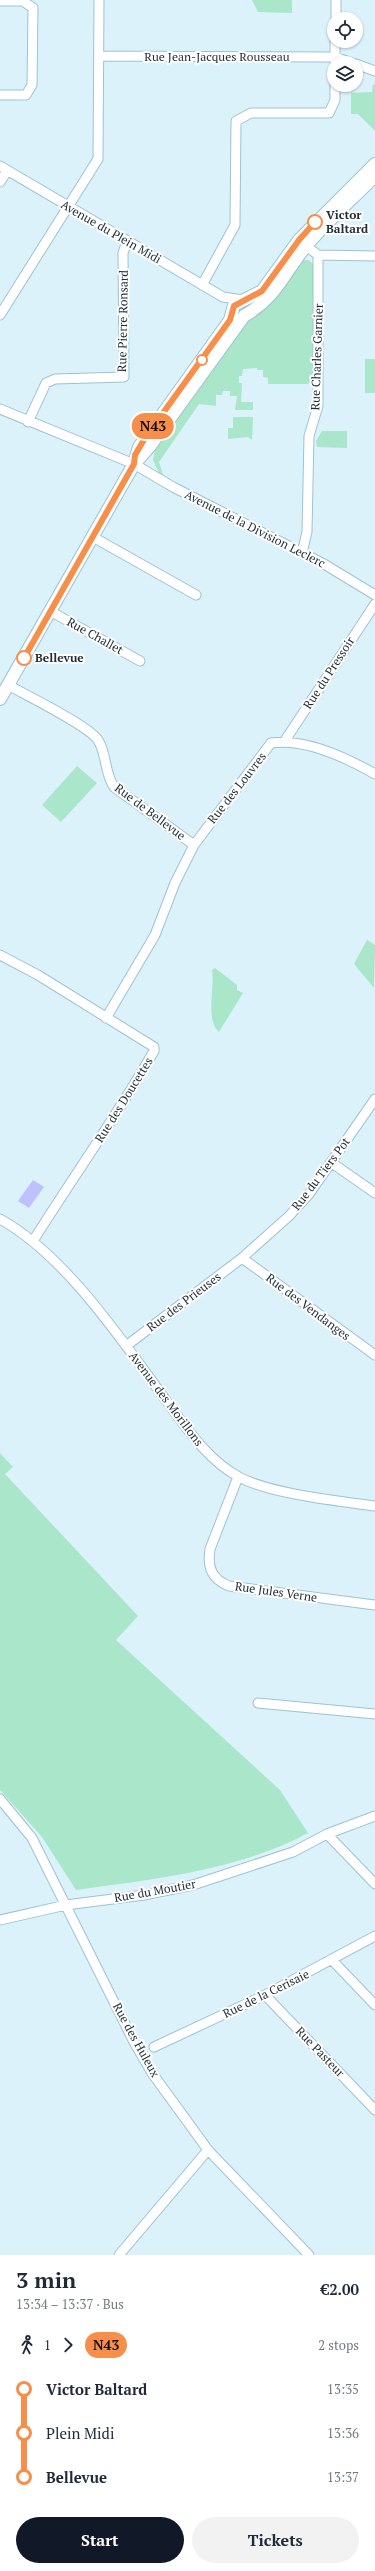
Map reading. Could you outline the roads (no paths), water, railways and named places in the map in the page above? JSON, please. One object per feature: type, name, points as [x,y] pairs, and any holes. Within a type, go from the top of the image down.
[{"type":"street","points":[[0,314],[69,208],[98,159],[100,56],[99,0]]},
{"type":"street","points":[[336,0],[336,12]]},
{"type":"street","points":[[0,1],[23,1],[33,8],[32,85],[26,95],[0,95]]},
{"type":"street","name":"Rue Jean-Jacques Rousseau","points":[[100,56],[327,60]]},
{"type":"street","points":[[363,67],[375,71]]},
{"type":"street","points":[[202,285],[235,224],[236,121],[251,113],[329,113],[335,100],[335,92]]},
{"type":"street","points":[[134,464],[139,447],[227,326],[232,316],[232,309],[234,306],[262,291],[303,243],[375,164]]},
{"type":"street","points":[[0,182],[4,169]]},
{"type":"street","name":"Avenue du Plein Midi","points":[[4,169],[223,297],[232,309],[239,315],[244,316]]},
{"type":"street","points":[[0,699],[134,464],[150,446],[244,316],[258,307],[273,294],[303,243],[375,176]]},
{"type":"street","name":"Rue Pierre Ronsard","points":[[28,422],[46,382],[55,379],[124,377],[123,253],[127,241]]},
{"type":"street","points":[[303,243],[318,255],[375,256]]},
{"type":"street","name":"Rue Charles Garnier","points":[[302,553],[307,532],[309,436],[318,406],[318,255]]},
{"type":"street","name":"Avenue du Plein Midi","points":[[223,297],[247,299]]},
{"type":"street","points":[[247,299],[258,299],[258,307]]},
{"type":"street","name":"Avenue de la Division Leclerc","points":[[0,410],[134,464],[173,487],[302,553],[375,595]]},
{"type":"street","points":[[93,537],[196,595]]},
{"type":"street","name":"Rue du Pressoir","points":[[284,742],[375,604]]},
{"type":"street","name":"Rue Challet","points":[[50,611],[140,661]]},
{"type":"street","name":"Rue de Bellevue","points":[[8,686],[94,734],[99,742],[108,778],[114,787],[194,845]]},
{"type":"street","points":[[284,742],[318,749],[348,759],[375,774]]},
{"type":"street","name":"Rue des Louvres","points":[[194,845],[271,743],[284,742]]},
{"type":"street","points":[[0,955],[106,1018],[155,935],[175,883],[194,845]]},
{"type":"street","name":"Rue des Doucettes","points":[[33,1241],[130,1093],[154,1051],[154,1047],[106,1018]]},
{"type":"street","name":"Rue du Tiers Pot","points":[[242,1258],[289,1216],[309,1194],[375,1100]]},
{"type":"street","points":[[332,1163],[375,1193]]},
{"type":"street","name":"Avenue des Morillons","points":[[0,1219],[33,1241],[80,1288],[126,1346],[200,1446],[238,1477],[259,1486],[375,1506]]},
{"type":"street","name":"Rue des Prieuses","points":[[126,1346],[242,1258]]},
{"type":"street","name":"Rue des Vendanges","points":[[242,1258],[375,1355]]},
{"type":"street","name":"Rue Jules Verne","points":[[238,1477],[210,1549],[208,1562],[212,1573],[218,1581],[229,1586],[375,1605]]},
{"type":"street","points":[[258,1703],[375,1714]]},
{"type":"street","name":"Rue des Huleux","points":[[0,1799],[32,1838],[134,2042],[152,2073],[208,2150],[309,2255]]},
{"type":"street","name":"Rue du Moutier","points":[[0,1920],[66,1905],[144,1895],[193,1885],[293,1852],[327,1834],[375,1816]]},
{"type":"street","points":[[327,1834],[375,1884]]},
{"type":"street","name":"Rue de la Cerisaie","points":[[154,2047],[265,1995],[375,1936]]},
{"type":"street","points":[[332,1960],[375,2005]]},
{"type":"street","name":"Rue Pasteur","points":[[265,1995],[375,2110]]},
{"type":"street","points":[[119,2255],[208,2150]]},
{"type":"water","points":[[33,1180],[44,1187],[29,1208],[18,1201]]},
{"type":"place","name":"Victor Baltard","points":[[315,222]]},
{"type":"place","name":"Bellevue","points":[[24,658]]}]
